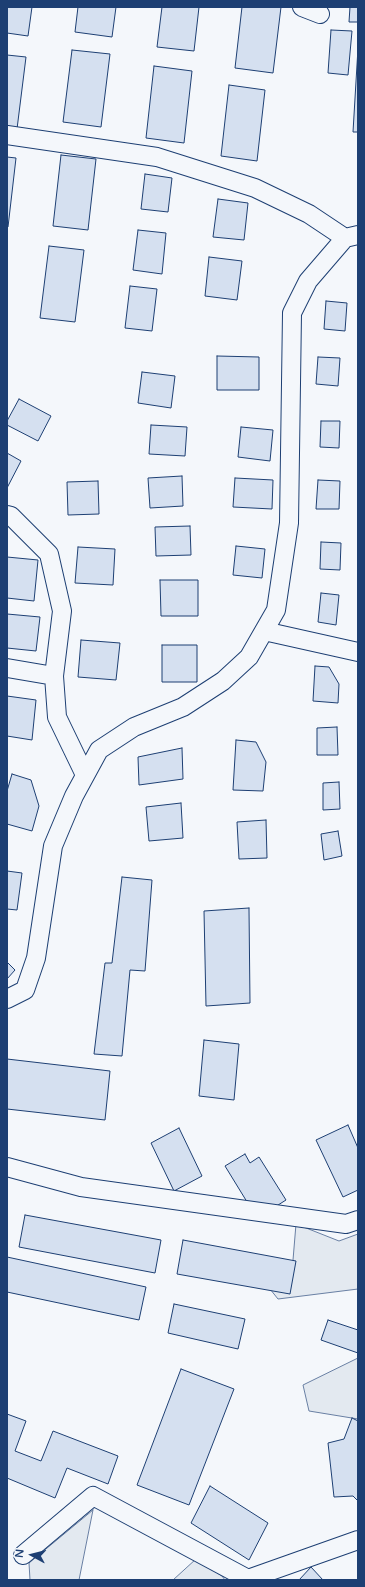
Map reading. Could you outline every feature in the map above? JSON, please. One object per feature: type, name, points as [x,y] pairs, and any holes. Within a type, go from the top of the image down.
[{"type":"street","points":[[302,7],[320,14]]},
{"type":"street","points":[[7,135],[157,157],[255,188],[352,236],[308,281],[292,313],[289,523],[276,610],[249,656],[223,681],[183,707],[134,727],[99,750],[74,796],[53,846],[36,958],[25,990],[7,999]]},
{"type":"street","points":[[7,515],[11,516],[48,554],[62,611],[54,676],[57,717],[85,775]]},
{"type":"street","points":[[264,631],[358,652]]},
{"type":"street","points":[[7,668],[54,676]]},
{"type":"street","points":[[7,1167],[81,1187],[346,1224],[358,1220]]},
{"type":"street","points":[[23,1555],[93,1496],[248,1579],[358,1540]]},
{"type":"shaded area","points":[[296,1224],[339,1241],[358,1234],[358,1289],[278,1299],[258,1274],[292,1272]]},
{"type":"shaded area","points":[[358,1358],[358,1419],[309,1411],[303,1385]]},
{"type":"shaded area","points":[[93,1510],[79,1580],[30,1580],[29,1563]]},
{"type":"shaded area","points":[[196,1559],[222,1576],[225,1580],[173,1580]]},
{"type":"building","points":[[7,7],[32,7],[28,36],[7,33]]},
{"type":"building","points":[[78,7],[116,7],[112,37],[75,32]]},
{"type":"building","points":[[162,7],[199,7],[194,51],[157,47]]},
{"type":"building","points":[[242,7],[281,7],[273,73],[235,68]]},
{"type":"building","points":[[350,7],[358,7],[358,22],[349,22]]},
{"type":"building","points":[[331,30],[352,31],[348,75],[328,73]]},
{"type":"building","points":[[358,48],[358,132],[353,132]]},
{"type":"building","points":[[72,50],[110,54],[101,127],[63,122]]},
{"type":"building","points":[[7,55],[26,57],[17,129],[7,127]]},
{"type":"building","points":[[154,66],[192,71],[184,143],[146,138]]},
{"type":"building","points":[[229,85],[265,90],[257,161],[221,156]]},
{"type":"building","points":[[61,155],[96,159],[88,230],[53,226]]},
{"type":"building","points":[[7,157],[16,158],[8,227],[7,227]]},
{"type":"building","points":[[145,174],[172,178],[168,212],[141,209]]},
{"type":"building","points":[[218,199],[248,203],[244,240],[213,237]]},
{"type":"building","points":[[138,230],[166,233],[162,274],[133,270]]},
{"type":"building","points":[[49,246],[84,250],[75,322],[40,318]]},
{"type":"building","points":[[209,257],[242,261],[237,300],[205,296]]},
{"type":"building","points":[[130,286],[157,289],[152,331],[125,328]]},
{"type":"building","points":[[326,301],[347,303],[345,331],[324,329]]},
{"type":"building","points":[[217,356],[259,357],[259,390],[217,390]]},
{"type":"building","points":[[318,357],[340,358],[338,386],[316,384]]},
{"type":"building","points":[[142,372],[175,376],[171,408],[138,403]]},
{"type":"building","points":[[19,399],[51,416],[38,441],[7,425],[7,421]]},
{"type":"building","points":[[321,421],[340,421],[339,448],[320,447]]},
{"type":"building","points":[[151,425],[187,427],[185,456],[149,454]]},
{"type":"building","points":[[241,427],[273,430],[270,461],[238,457]]},
{"type":"building","points":[[7,453],[21,461],[7,488]]},
{"type":"building","points":[[182,476],[183,506],[150,508],[148,478]]},
{"type":"building","points":[[235,478],[273,480],[272,509],[233,507]]},
{"type":"building","points":[[318,480],[340,481],[339,509],[316,509]]},
{"type":"building","points":[[98,481],[99,514],[68,515],[67,482]]},
{"type":"building","points":[[190,526],[191,555],[156,556],[155,527]]},
{"type":"building","points":[[321,542],[341,543],[340,570],[320,569]]},
{"type":"building","points":[[236,546],[265,549],[262,578],[233,575]]},
{"type":"building","points":[[78,547],[115,549],[113,585],[75,583]]},
{"type":"building","points":[[7,557],[38,560],[34,601],[7,598]]},
{"type":"building","points":[[160,580],[198,580],[198,616],[161,616]]},
{"type":"building","points":[[321,593],[339,595],[336,625],[318,622]]},
{"type":"building","points":[[7,614],[40,617],[36,651],[7,648]]},
{"type":"building","points":[[81,640],[120,643],[116,680],[78,677]]},
{"type":"building","points":[[162,645],[197,645],[197,682],[162,682]]},
{"type":"building","points":[[315,666],[329,667],[339,684],[338,703],[313,701]]},
{"type":"building","points":[[7,696],[36,700],[32,740],[7,736]]},
{"type":"building","points":[[337,727],[338,755],[317,755],[317,728]]},
{"type":"building","points":[[236,740],[256,742],[266,762],[263,791],[233,790]]},
{"type":"building","points":[[182,748],[183,779],[139,785],[138,757]]},
{"type":"building","points":[[12,774],[31,780],[39,806],[32,831],[7,824],[7,791]]},
{"type":"building","points":[[339,782],[340,809],[323,810],[323,783]]},
{"type":"building","points":[[181,803],[183,838],[149,841],[146,807]]},
{"type":"building","points":[[266,820],[267,858],[239,859],[237,822]]},
{"type":"building","points":[[338,831],[342,856],[324,860],[321,834]]},
{"type":"building","points":[[7,871],[22,873],[17,910],[7,909]]},
{"type":"building","points":[[122,877],[152,880],[145,971],[130,970],[122,1056],[94,1054],[105,963],[112,963]]},
{"type":"building","points":[[249,908],[250,1003],[206,1006],[204,911]]},
{"type":"building","points":[[7,962],[15,970],[7,979]]},
{"type":"building","points":[[204,1040],[239,1044],[234,1100],[199,1096]]},
{"type":"building","points":[[7,1059],[110,1071],[105,1120],[7,1109]]},
{"type":"building","points":[[348,1125],[358,1148],[358,1190],[343,1197],[316,1140]]},
{"type":"building","points":[[179,1128],[202,1176],[174,1191],[151,1143]]},
{"type":"building","points":[[245,1154],[250,1163],[259,1157],[286,1200],[267,1212],[252,1210],[225,1166]]},
{"type":"building","points":[[25,1215],[161,1240],[155,1273],[19,1247]]},
{"type":"building","points":[[183,1240],[296,1261],[290,1294],[177,1274]]},
{"type":"building","points":[[7,1257],[146,1287],[139,1320],[7,1292]]},
{"type":"building","points":[[174,1304],[245,1319],[238,1349],[168,1333]]},
{"type":"building","points":[[328,1320],[358,1330],[358,1353],[321,1340]]},
{"type":"building","points":[[181,1369],[234,1389],[189,1505],[137,1485]]},
{"type":"building","points":[[7,1414],[26,1421],[15,1451],[41,1461],[53,1431],[118,1456],[108,1484],[67,1468],[55,1498],[7,1478]]},
{"type":"building","points":[[352,1418],[358,1421],[358,1501],[353,1496],[334,1497],[328,1443],[344,1439]]},
{"type":"building","points":[[210,1486],[268,1523],[249,1560],[191,1523]]},
{"type":"building","points":[[311,1567],[323,1580],[299,1580]]}]
